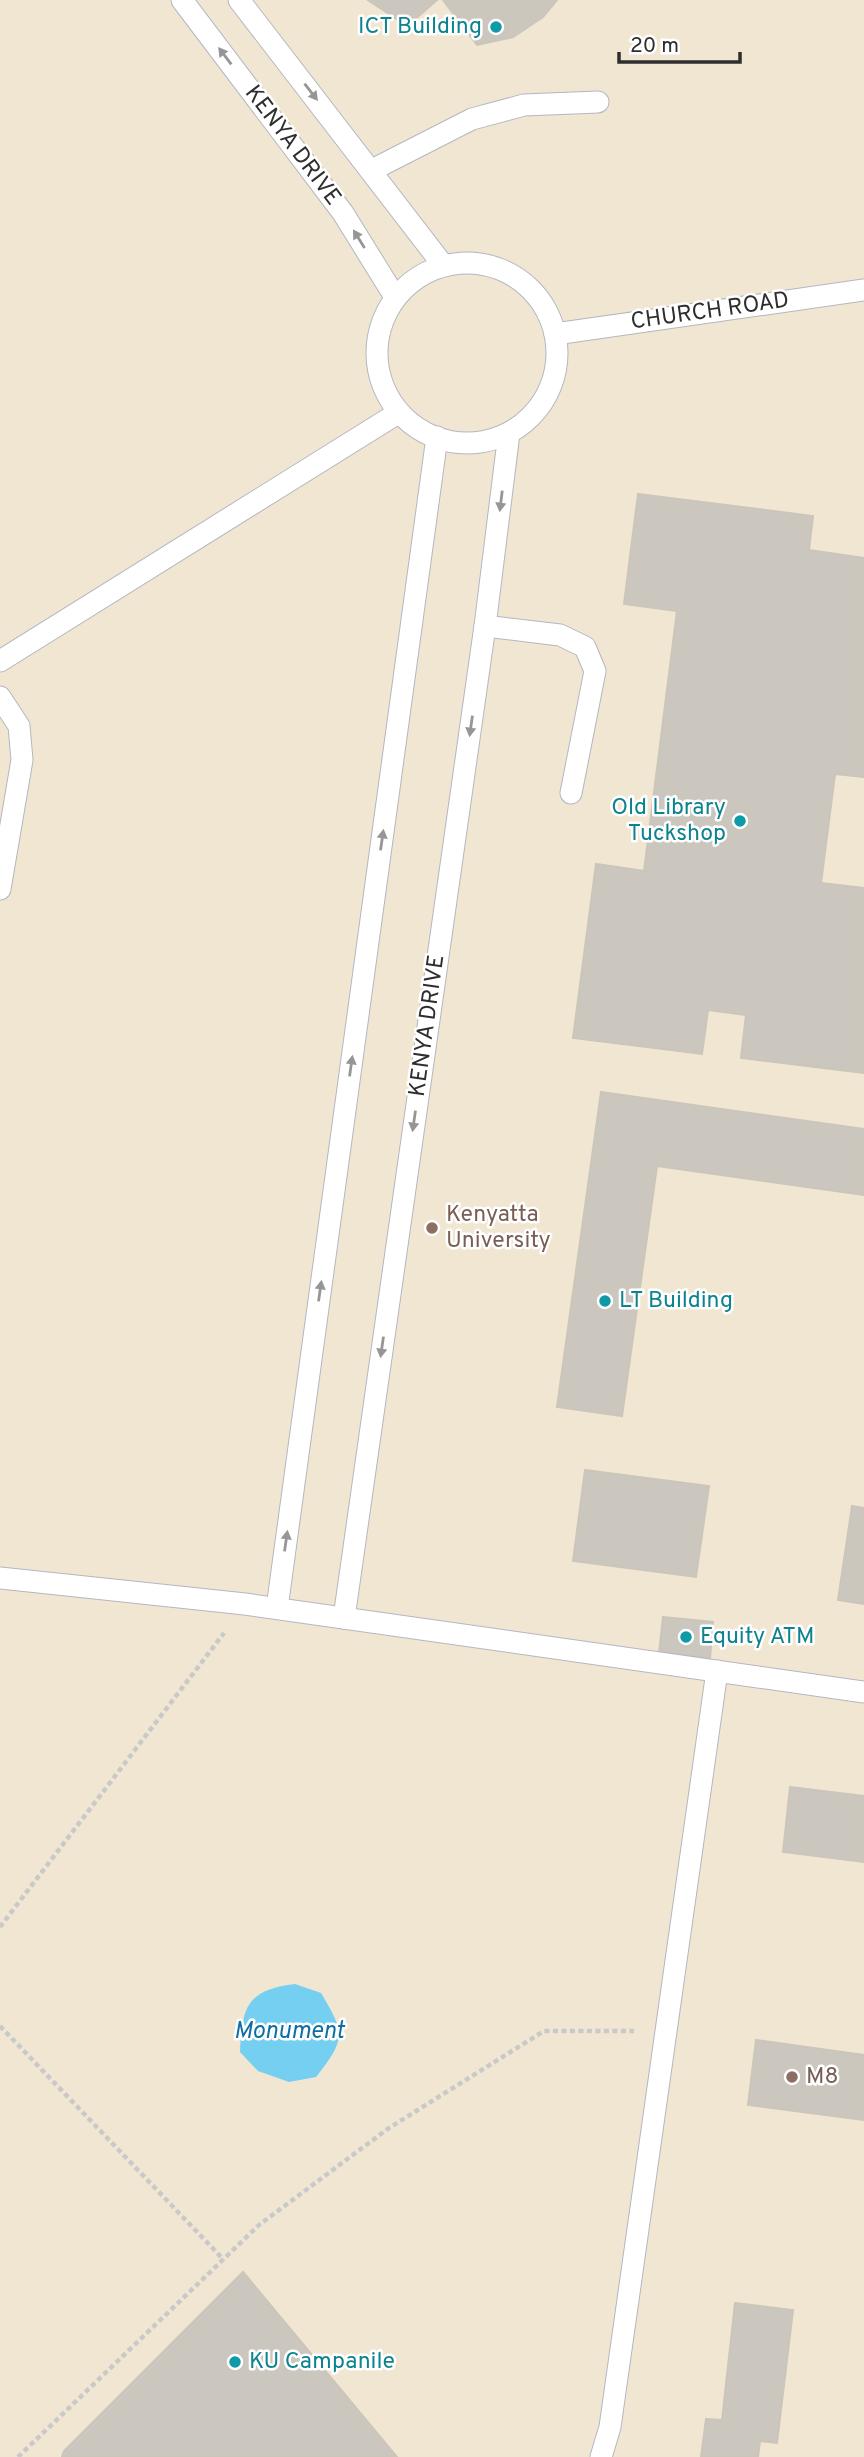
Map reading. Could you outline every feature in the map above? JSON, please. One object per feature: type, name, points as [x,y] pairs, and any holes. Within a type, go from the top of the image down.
[{"type":"lane","name":"KENYA DRIVE","points":[[182,0],[343,213],[395,297]]},
{"type":"lane","name":"KENYA DRIVE","points":[[239,0],[443,265]]},
{"type":"lane","points":[[372,170],[472,119],[524,105],[598,102]]},
{"type":"lane","points":[[473,263],[501,270],[526,285],[545,307],[555,334],[557,363],[550,391],[533,416],[509,433],[482,443],[452,443],[422,432],[398,413],[382,386],[375,355],[380,325],[395,297],[416,278],[443,265],[473,263]]},
{"type":"lane","name":"CHURCH ROAD","points":[[555,334],[864,290]]},
{"type":"lane","points":[[0,661],[398,413]]},
{"type":"lane","name":"KENYA DRIVE","points":[[344,1618],[485,626],[509,433]]},
{"type":"lane","points":[[277,1608],[437,437]]},
{"type":"lane","points":[[485,626],[560,635],[585,647],[595,671],[571,793]]},
{"type":"lane","points":[[0,697],[19,726],[22,760],[0,889]]},
{"type":"lane","points":[[0,1578],[277,1608],[864,1692]]},
{"type":"lane","points":[[601,2457],[610,2427],[717,1671]]},
{"type":"path","points":[[0,1927],[245,1604]]},
{"type":"path","points":[[0,2025],[223,2259]]},
{"type":"path","points":[[18,2457],[259,2225],[389,2127],[544,2031],[666,2031]]},
{"type":"shaded area","name":"Kenyatta University","points":[[0,0],[864,0],[864,2457],[0,2457]]},
{"type":"water","name":"Monument","points":[[295,1984],[321,1993],[335,2018],[339,2036],[333,2053],[316,2077],[289,2082],[258,2071],[240,2052],[243,2023],[250,2003],[266,1991]]},
{"type":"building","name":"ICT Building","points":[[368,0],[437,0],[407,26]]},
{"type":"building","name":"ICT Building","points":[[443,0],[557,0],[543,17],[513,37],[477,45]]},
{"type":"building","name":"Old Library Tuckshop","points":[[638,494],[813,516],[809,550],[864,558],[864,777],[835,774],[821,883],[864,888],[864,1073],[741,1058],[746,1015],[708,1010],[702,1054],[573,1038],[596,864],[644,871],[677,611],[624,604]]},
{"type":"building","name":"LT Building","points":[[601,1092],[864,1129],[864,1195],[657,1166],[622,1416],[557,1407]]},
{"type":"building","points":[[585,1470],[709,1486],[696,1577],[573,1561]]},
{"type":"building","points":[[852,1506],[864,1508],[864,1604],[838,1600]]},
{"type":"building","name":"Equity ATM","points":[[663,1617],[713,1622],[710,1658],[659,1653]]},
{"type":"building","points":[[790,1787],[864,1796],[864,1862],[783,1852]]},
{"type":"building","points":[[756,2040],[864,2055],[864,2120],[748,2105]]},
{"type":"building","name":"KU Campanile","points":[[243,2272],[397,2457],[62,2457],[64,2451]]},
{"type":"building","points":[[735,2303],[793,2310],[777,2443],[760,2441],[758,2457],[701,2457],[706,2419],[722,2420]]},
{"type":"place","name":"ICT Building","points":[[496,27]]},
{"type":"place","name":"Old Library Tuckshop","points":[[740,821]]},
{"type":"place","name":"Kenyatta University","points":[[432,1228]]},
{"type":"place","name":"LT Building","points":[[605,1301]]},
{"type":"place","name":"Equity ATM","points":[[686,1637]]},
{"type":"place","name":"M8","points":[[792,2077]]},
{"type":"place","name":"KU Campanile","points":[[235,2362]]}]
